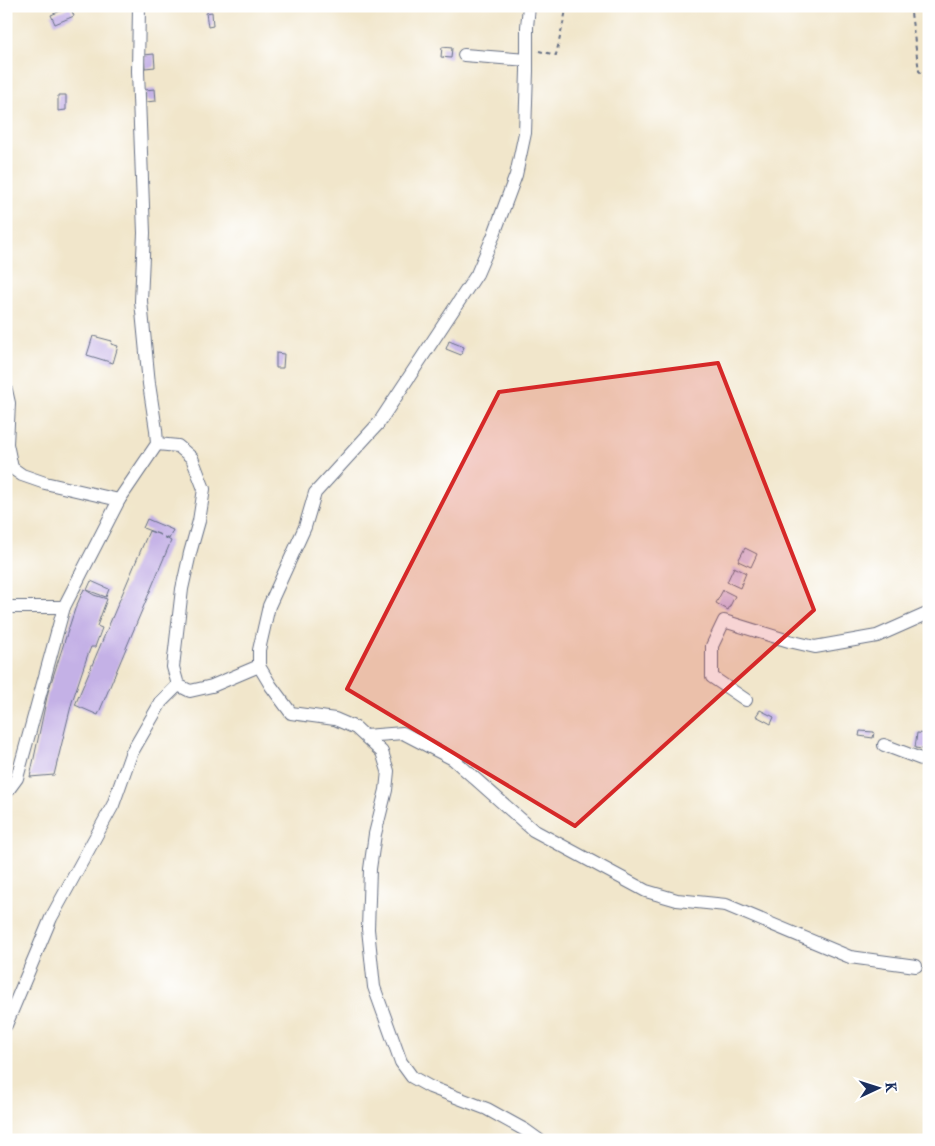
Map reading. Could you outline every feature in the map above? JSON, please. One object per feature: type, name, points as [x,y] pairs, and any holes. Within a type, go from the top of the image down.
[{"type":"street","points":[[6,794],[18,778],[64,607],[120,500],[157,444],[141,301],[144,233],[138,71],[139,6]]},
{"type":"street","points":[[528,6],[525,133],[516,174],[493,237],[477,274],[378,424],[315,493],[306,527],[269,606],[259,650],[259,666],[291,713],[335,719],[356,728],[382,752],[388,771],[370,869],[368,929],[374,987],[401,1062],[412,1077],[418,1081],[487,1109],[539,1140]]},
{"type":"street","points":[[464,55],[527,54]]},
{"type":"street","points":[[6,390],[9,403],[7,444],[12,468],[22,475],[45,483],[120,500]]},
{"type":"street","points":[[157,444],[178,446],[192,458],[204,489],[200,521],[182,589],[173,667],[178,685],[190,691],[212,686],[259,666]]},
{"type":"street","points":[[6,607],[64,607]]},
{"type":"street","points":[[746,700],[712,676],[712,646],[724,620],[815,647],[877,636],[929,614]]},
{"type":"street","points":[[6,1026],[51,918],[113,805],[131,754],[161,702],[178,685]]},
{"type":"street","points":[[365,736],[403,733],[453,758],[533,830],[646,891],[677,900],[726,905],[850,957],[916,966]]},
{"type":"street","points":[[884,745],[929,762]]},
{"type":"path","points":[[527,54],[556,55],[567,6]]},
{"type":"path","points":[[910,6],[919,71],[929,80]]},
{"type":"highlighted area","points":[[718,363],[814,610],[575,826],[347,689],[499,392]]},
{"type":"building","points":[[70,7],[74,16],[55,24],[51,15]]},
{"type":"building","points":[[212,12],[213,26],[208,27],[206,13]]},
{"type":"building","points":[[442,47],[452,48],[451,58],[441,57]]},
{"type":"building","points":[[154,54],[155,67],[145,68],[144,55]]},
{"type":"building","points":[[155,89],[156,101],[146,102],[145,90]]},
{"type":"building","points":[[58,95],[66,95],[66,110],[58,111]]},
{"type":"building","points":[[93,336],[112,341],[111,344],[118,346],[113,363],[87,355]]},
{"type":"building","points":[[449,341],[464,347],[461,355],[446,349]]},
{"type":"building","points":[[276,353],[284,354],[283,368],[276,368]]},
{"type":"building","points":[[147,519],[173,530],[169,539],[164,537],[171,541],[98,715],[75,705],[149,531],[161,535],[143,528]]},
{"type":"building","points":[[745,548],[757,554],[751,567],[738,561]]},
{"type":"building","points":[[734,567],[746,573],[740,588],[727,582]]},
{"type":"building","points":[[91,581],[109,589],[106,597],[87,590]]},
{"type":"building","points":[[84,589],[94,595],[107,599],[97,626],[102,628],[95,647],[91,647],[72,702],[54,775],[30,777],[48,692],[75,609]]},
{"type":"building","points":[[723,590],[735,596],[728,610],[716,603]]},
{"type":"building","points":[[760,710],[774,717],[771,724],[756,716]]},
{"type":"building","points":[[860,731],[874,732],[873,738],[859,736]]},
{"type":"building","points":[[917,733],[929,734],[929,750],[915,748]]}]
